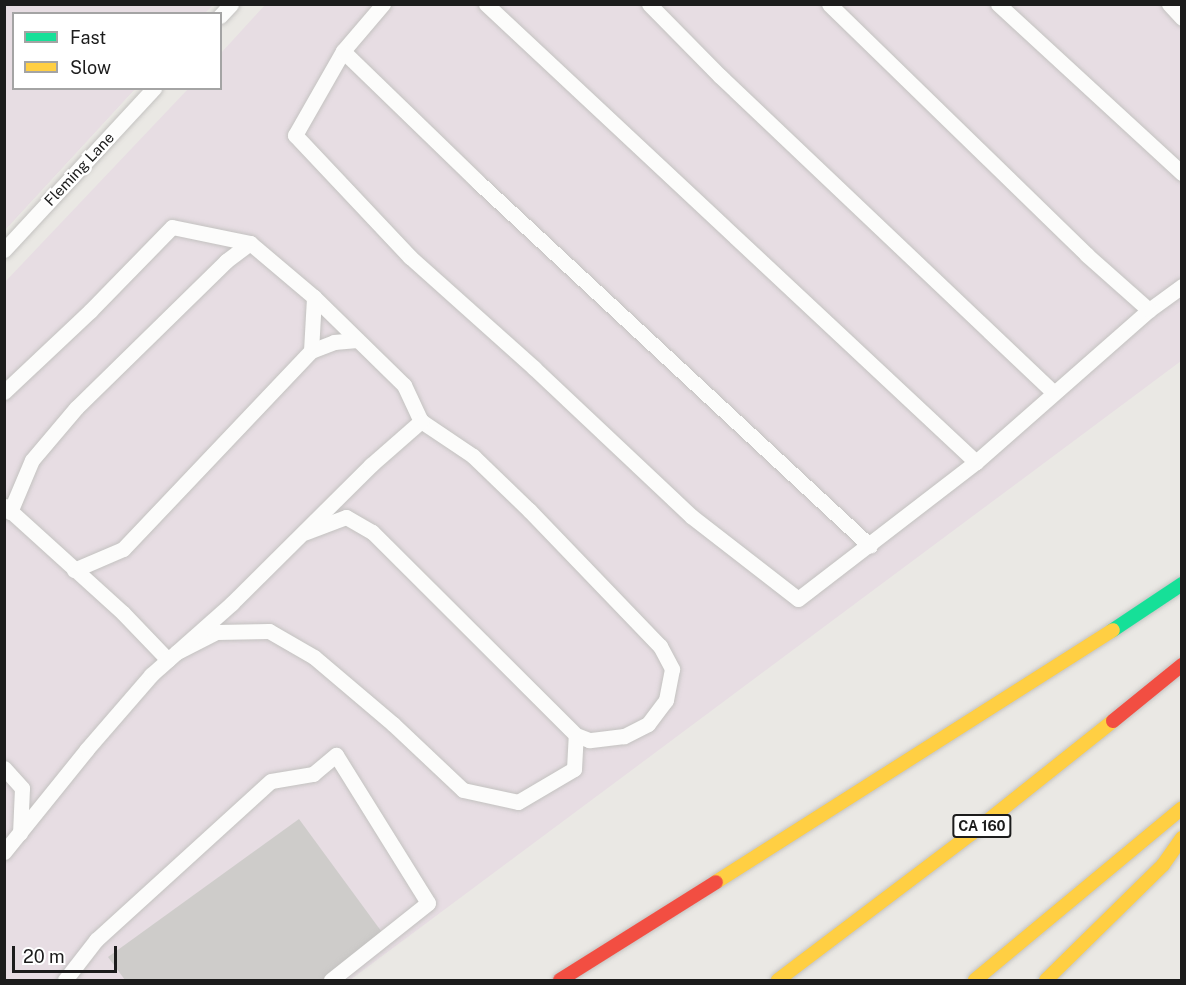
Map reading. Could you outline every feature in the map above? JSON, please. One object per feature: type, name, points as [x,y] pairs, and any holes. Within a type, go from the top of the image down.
[{"type":"highway","points":[[560,981],[1061,665],[1182,584]]},
{"type":"highway","name":"CA 160","points":[[778,981],[989,820],[1182,665]]},
{"type":"highway","points":[[975,981],[1182,808]]},
{"type":"highway","points":[[1046,981],[1163,865],[1182,838]]},
{"type":"lane","points":[[383,4],[343,51],[295,135],[410,257],[534,368],[691,516],[798,599],[870,546],[976,462],[1149,310],[1182,286]]},
{"type":"lane","points":[[486,4],[976,462]]},
{"type":"lane","points":[[649,4],[720,76],[1054,393]]},
{"type":"lane","points":[[829,4],[1087,255],[1149,310]]},
{"type":"lane","points":[[998,4],[1182,172]]},
{"type":"lane","points":[[1169,4],[1182,18]]},
{"type":"lane","points":[[343,51],[485,189],[870,546]]},
{"type":"lane","name":"Fleming Lane","points":[[4,250],[152,90]]},
{"type":"lane","points":[[4,392],[90,311],[172,227],[250,243],[314,297],[404,385],[421,421],[473,456],[529,510],[660,646],[672,669],[666,700],[648,724],[624,736],[590,740],[576,735],[372,532],[346,517],[306,532]]},
{"type":"lane","points":[[173,656],[7,508],[32,460],[76,408],[226,261],[250,243]]},
{"type":"lane","points":[[311,351],[314,297]]},
{"type":"lane","points":[[74,570],[123,549],[311,351],[334,342],[357,340]]},
{"type":"lane","points":[[4,852],[87,749],[151,675],[306,532],[371,465],[421,421]]},
{"type":"lane","points":[[173,656],[216,632],[269,632],[314,657],[393,724],[463,790],[518,802],[574,769],[576,735]]},
{"type":"lane","points":[[65,981],[96,940],[271,781],[313,774],[336,755],[428,903],[330,981]]},
{"type":"lane","points":[[4,768],[22,788],[20,833]]},
{"type":"shaded area","points":[[5,4],[213,5],[206,12],[12,12],[12,90],[134,90],[5,230]]},
{"type":"shaded area","points":[[265,5],[1181,5],[1181,361],[350,980],[5,980],[4,283],[187,90],[222,90],[222,52]]},
{"type":"building","points":[[299,819],[384,935],[322,980],[125,980],[108,957]]},
{"type":"traffic: fast","points":[[1113,630],[1182,584]]},
{"type":"traffic: slow","points":[[716,882],[1113,630]]},
{"type":"traffic: slow","points":[[778,980],[971,834],[1113,721]]},
{"type":"traffic: slow","points":[[975,980],[1182,808]]},
{"type":"traffic: slow","points":[[1046,980],[1163,865],[1182,838]]},
{"type":"traffic: jam","points":[[1113,721],[1182,665]]},
{"type":"traffic: jam","points":[[560,980],[716,882]]}]
